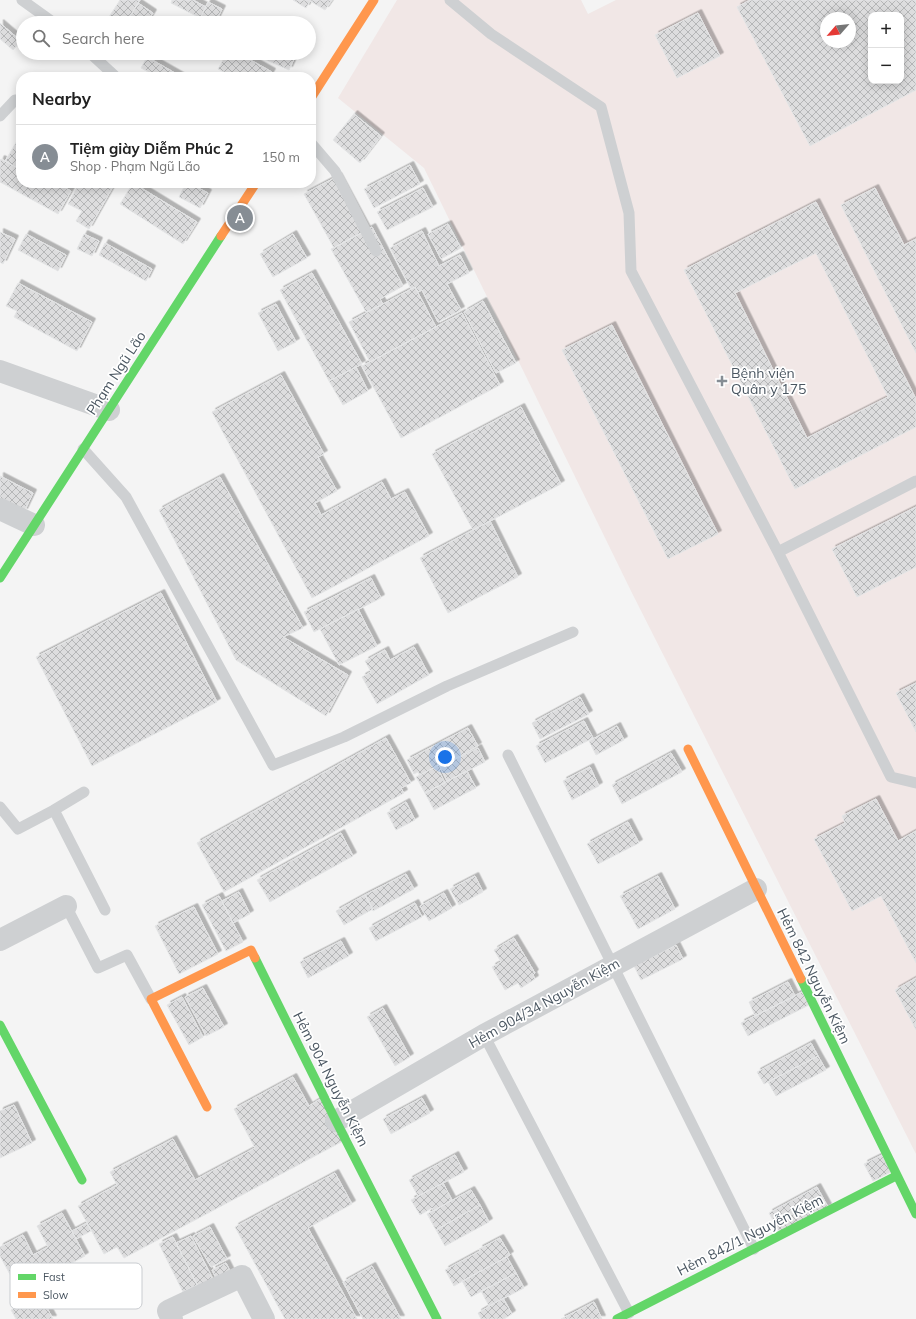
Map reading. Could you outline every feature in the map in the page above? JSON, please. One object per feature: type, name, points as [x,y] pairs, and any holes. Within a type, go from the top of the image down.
[{"type":"street","points":[[316,90],[374,0]]},
{"type":"street","name":"Phạm Ngũ Lão","points":[[0,578],[253,188]]},
{"type":"street","points":[[0,371],[109,410]]},
{"type":"street","points":[[0,509],[34,525]]},
{"type":"street","name":"Hẻm 842 Nguyễn Kiệm","points":[[688,749],[896,1176],[916,1214]]},
{"type":"street","name":"Hẻm 904/34 Nguyễn Kiệm","points":[[336,1122],[484,1035],[756,889]]},
{"type":"street","points":[[0,940],[66,906]]},
{"type":"street","name":"Hẻm 904 Nguyễn Kiệm","points":[[151,1000],[251,950],[336,1122],[437,1319]]},
{"type":"street","points":[[151,1000],[207,1107]]},
{"type":"street","points":[[0,1025],[82,1180]]},
{"type":"street","name":"Hẻm 842/1 Nguyễn Kiệm","points":[[617,1319],[896,1176]]},
{"type":"street","points":[[172,1319],[168,1311],[242,1276],[264,1319]]},
{"type":"lane","points":[[22,0],[44,16]]},
{"type":"lane","points":[[450,0],[491,34],[601,107],[629,213],[631,271],[778,552],[891,777],[916,783]]},
{"type":"lane","points":[[98,60],[111,72]]},
{"type":"lane","points":[[0,116],[16,100]]},
{"type":"lane","points":[[316,149],[335,171],[376,251]]},
{"type":"lane","points":[[83,449],[126,497],[273,765],[344,737],[447,686],[573,632]]},
{"type":"lane","points":[[778,552],[916,481]]},
{"type":"lane","points":[[508,755],[754,1249]]},
{"type":"lane","points":[[0,807],[18,829],[84,792]]},
{"type":"lane","points":[[54,810],[104,910]]},
{"type":"lane","points":[[66,906],[98,968],[127,955],[151,1000]]},
{"type":"lane","points":[[484,1035],[628,1313]]},
{"type":"shaded area","name":"Bệnh viện Quân y 175","points":[[397,0],[581,0],[588,14],[616,0],[916,0],[916,1154],[632,593],[424,168],[338,98]]},
{"type":"building","points":[[120,0],[140,0],[130,16],[110,16]]},
{"type":"building","points":[[172,0],[193,0],[206,7],[201,16],[196,16],[171,3]]},
{"type":"building","points":[[293,0],[332,0],[325,10],[310,1],[306,8]]},
{"type":"building","points":[[750,0],[916,0],[916,90],[810,146],[737,7]]},
{"type":"building","points":[[208,2],[222,9],[218,16],[201,16]]},
{"type":"building","points":[[138,3],[153,13],[151,16],[130,16]]},
{"type":"building","points":[[698,13],[720,56],[677,78],[655,35]]},
{"type":"building","points":[[0,23],[16,37],[16,47],[13,50],[0,39]]},
{"type":"building","points":[[145,60],[152,60],[173,72],[148,72],[141,68]]},
{"type":"building","points":[[223,60],[251,60],[272,72],[224,72],[218,69]]},
{"type":"building","points":[[267,60],[294,60],[289,70]]},
{"type":"building","points":[[354,114],[381,136],[360,163],[333,140]]},
{"type":"building","points":[[16,143],[16,167],[5,161]]},
{"type":"building","points":[[1,159],[16,167],[16,188],[65,188],[71,191],[58,214],[0,182]]},
{"type":"building","points":[[410,165],[420,184],[374,208],[364,189]]},
{"type":"building","points":[[338,176],[367,230],[334,248],[304,194]]},
{"type":"building","points":[[76,188],[112,188],[89,229],[76,221],[82,211],[68,204]]},
{"type":"building","points":[[130,188],[141,188],[197,222],[183,244],[120,204]]},
{"type":"building","points":[[184,188],[198,188],[208,193],[200,208],[179,197]]},
{"type":"building","points":[[423,188],[433,207],[387,230],[377,212]]},
{"type":"building","points":[[875,188],[904,245],[916,239],[916,353],[841,205]]},
{"type":"building","points":[[816,202],[916,399],[916,427],[795,489],[684,270]],"holes":[[[816,253],[888,397],[807,438],[735,293]]]},
{"type":"building","points":[[448,224],[461,248],[441,259],[428,234]]},
{"type":"building","points":[[372,227],[403,286],[380,299],[383,304],[366,312],[331,249]]},
{"type":"building","points":[[422,231],[439,266],[460,255],[469,273],[447,284],[461,310],[438,322],[422,290],[418,292],[415,287],[411,289],[390,248]]},
{"type":"building","points":[[0,232],[15,239],[3,264],[0,262]]},
{"type":"building","points":[[26,234],[66,255],[58,271],[18,250]]},
{"type":"building","points":[[84,234],[99,241],[92,256],[77,249]]},
{"type":"building","points":[[293,234],[307,258],[273,277],[260,254]]},
{"type":"building","points":[[105,243],[152,269],[146,281],[99,255]]},
{"type":"building","points":[[312,273],[362,364],[329,381],[280,290]]},
{"type":"building","points":[[18,283],[92,322],[77,351],[14,317],[17,311],[6,306]]},
{"type":"building","points":[[415,287],[436,327],[370,362],[349,322]]},
{"type":"building","points":[[483,301],[516,363],[496,373],[464,312]]},
{"type":"building","points":[[276,304],[296,342],[278,351],[258,313]]},
{"type":"building","points":[[462,313],[500,385],[401,438],[362,366]]},
{"type":"building","points":[[612,325],[718,534],[668,559],[562,350]]},
{"type":"building","points":[[356,367],[368,391],[343,405],[329,381]]},
{"type":"building","points":[[281,375],[324,454],[318,457],[337,491],[315,503],[321,515],[382,482],[391,499],[405,492],[429,536],[312,598],[212,412]]},
{"type":"building","points":[[521,407],[561,484],[473,530],[432,454]]},
{"type":"building","points":[[0,476],[33,493],[24,512],[0,500]]},
{"type":"building","points":[[220,477],[303,628],[283,637],[348,675],[326,716],[236,660],[159,510]]},
{"type":"building","points":[[916,507],[916,567],[857,597],[832,549]]},
{"type":"building","points":[[490,521],[518,577],[448,613],[420,558]]},
{"type":"building","points":[[371,578],[381,598],[314,632],[304,612]]},
{"type":"building","points":[[161,593],[217,702],[92,766],[36,657]]},
{"type":"building","points":[[358,609],[377,646],[339,665],[320,629]]},
{"type":"building","points":[[414,647],[429,675],[377,704],[362,677],[371,672],[365,661],[385,650],[390,660]]},
{"type":"building","points":[[916,683],[916,732],[896,693]]},
{"type":"building","points":[[580,697],[589,714],[540,739],[532,723]]},
{"type":"building","points":[[584,721],[593,738],[545,763],[536,746]]},
{"type":"building","points":[[617,726],[624,740],[596,755],[589,741]]},
{"type":"building","points":[[468,728],[478,746],[440,767],[439,765],[420,775],[418,772],[414,774],[407,760]]},
{"type":"building","points":[[386,738],[411,783],[401,788],[404,793],[224,892],[197,843]]},
{"type":"building","points":[[478,748],[485,762],[447,781],[440,767]]},
{"type":"building","points":[[671,753],[682,772],[622,804],[612,785]]},
{"type":"building","points":[[439,765],[441,769],[439,771],[445,783],[425,793],[416,777]]},
{"type":"building","points":[[590,767],[599,786],[572,800],[563,781]]},
{"type":"building","points":[[467,771],[476,788],[434,810],[425,793]]},
{"type":"building","points":[[876,799],[898,841],[916,831],[916,963],[881,896],[852,911],[814,839],[845,823],[842,816]]},
{"type":"building","points":[[406,802],[415,820],[396,830],[387,813]]},
{"type":"building","points":[[628,822],[639,843],[598,864],[587,844]]},
{"type":"building","points":[[341,833],[353,856],[270,902],[257,880]]},
{"type":"building","points":[[406,874],[414,889],[373,911],[365,895]]},
{"type":"building","points":[[475,876],[483,892],[459,905],[450,889]]},
{"type":"building","points":[[658,876],[675,909],[638,929],[620,896]]},
{"type":"building","points":[[239,892],[250,914],[233,923],[222,901]]},
{"type":"building","points":[[444,893],[452,908],[429,921],[420,906]]},
{"type":"building","points":[[365,895],[373,909],[344,925],[336,911]]},
{"type":"building","points":[[219,896],[243,942],[226,951],[202,905]]},
{"type":"building","points":[[415,903],[422,917],[376,941],[369,928]]},
{"type":"building","points":[[194,907],[218,954],[179,974],[155,926]]},
{"type":"building","points":[[514,938],[535,973],[533,975],[535,979],[521,988],[518,983],[505,990],[492,967],[501,962],[494,950]]},
{"type":"building","points":[[341,941],[349,956],[308,978],[300,962]]},
{"type":"building","points":[[676,945],[683,959],[641,980],[634,966]]},
{"type":"building","points":[[916,978],[916,1030],[895,990]]},
{"type":"building","points":[[788,982],[795,996],[755,1016],[749,1002]]},
{"type":"building","points":[[203,988],[224,1027],[206,1036],[185,997]]},
{"type":"building","points":[[802,992],[809,1005],[748,1036],[741,1023]]},
{"type":"building","points":[[182,997],[203,1037],[189,1045],[167,1005]]},
{"type":"building","points":[[383,1008],[410,1057],[395,1066],[367,1017]]},
{"type":"building","points":[[811,1043],[818,1056],[764,1084],[757,1072]]},
{"type":"building","points":[[818,1056],[826,1070],[776,1096],[768,1082]]},
{"type":"building","points":[[293,1077],[309,1106],[322,1098],[345,1140],[124,1258],[117,1247],[104,1254],[78,1206],[117,1185],[110,1172],[173,1139],[195,1180],[255,1148],[234,1109]]},
{"type":"building","points":[[422,1098],[430,1113],[391,1134],[383,1119]]},
{"type":"building","points":[[14,1105],[32,1143],[0,1158],[0,1111]]},
{"type":"building","points":[[455,1155],[464,1172],[418,1196],[409,1180]]},
{"type":"building","points":[[882,1155],[891,1172],[873,1181],[864,1164]]},
{"type":"building","points":[[335,1173],[352,1204],[308,1228],[357,1319],[285,1319],[235,1227]]},
{"type":"building","points":[[443,1183],[452,1200],[434,1211],[432,1208],[420,1215],[411,1200]]},
{"type":"building","points":[[817,1187],[828,1207],[780,1233],[769,1213]]},
{"type":"building","points":[[471,1190],[480,1205],[436,1230],[427,1214]]},
{"type":"building","points":[[480,1205],[489,1222],[445,1246],[436,1230]]},
{"type":"building","points":[[62,1213],[85,1256],[72,1263],[10,1263],[10,1274],[0,1256],[0,1247],[23,1235],[33,1255],[48,1247],[37,1226]]},
{"type":"building","points":[[87,1223],[91,1231],[76,1239],[72,1231]]},
{"type":"building","points":[[210,1227],[227,1259],[211,1267],[193,1236]]},
{"type":"building","points":[[191,1236],[217,1287],[202,1294],[176,1243]]},
{"type":"building","points":[[173,1237],[197,1285],[183,1292],[159,1244]]},
{"type":"building","points":[[500,1238],[510,1255],[454,1286],[445,1270]]},
{"type":"building","points":[[507,1257],[516,1273],[471,1297],[462,1281]]},
{"type":"building","points":[[226,1263],[233,1277],[219,1284],[212,1270]]},
{"type":"building","points":[[372,1266],[401,1319],[363,1319],[343,1282]]},
{"type":"building","points":[[516,1273],[524,1288],[489,1306],[481,1291]]},
{"type":"building","points":[[503,1298],[512,1314],[504,1319],[481,1319],[478,1313]]},
{"type":"building","points":[[594,1302],[602,1319],[561,1319]]},
{"type":"building","points":[[48,1309],[53,1319],[16,1319],[11,1310]]},
{"type":"traffic: fast","points":[[0,578],[221,236]]},
{"type":"traffic: fast","points":[[255,958],[437,1319]]},
{"type":"traffic: fast","points":[[801,979],[916,1214]]},
{"type":"traffic: fast","points":[[0,1025],[82,1180]]},
{"type":"traffic: fast","points":[[617,1319],[896,1176]]},
{"type":"traffic: slow","points":[[316,90],[374,0]]},
{"type":"traffic: slow","points":[[221,236],[253,188]]},
{"type":"traffic: slow","points":[[688,749],[801,979]]},
{"type":"traffic: slow","points":[[207,1107],[151,999],[251,950],[255,958]]},
{"type":"place","name":"Tiệm giày Diễm Phúc 2","points":[[240,218]]},
{"type":"place","name":"Bệnh viện Quân y 175","points":[[722,381]]}]
